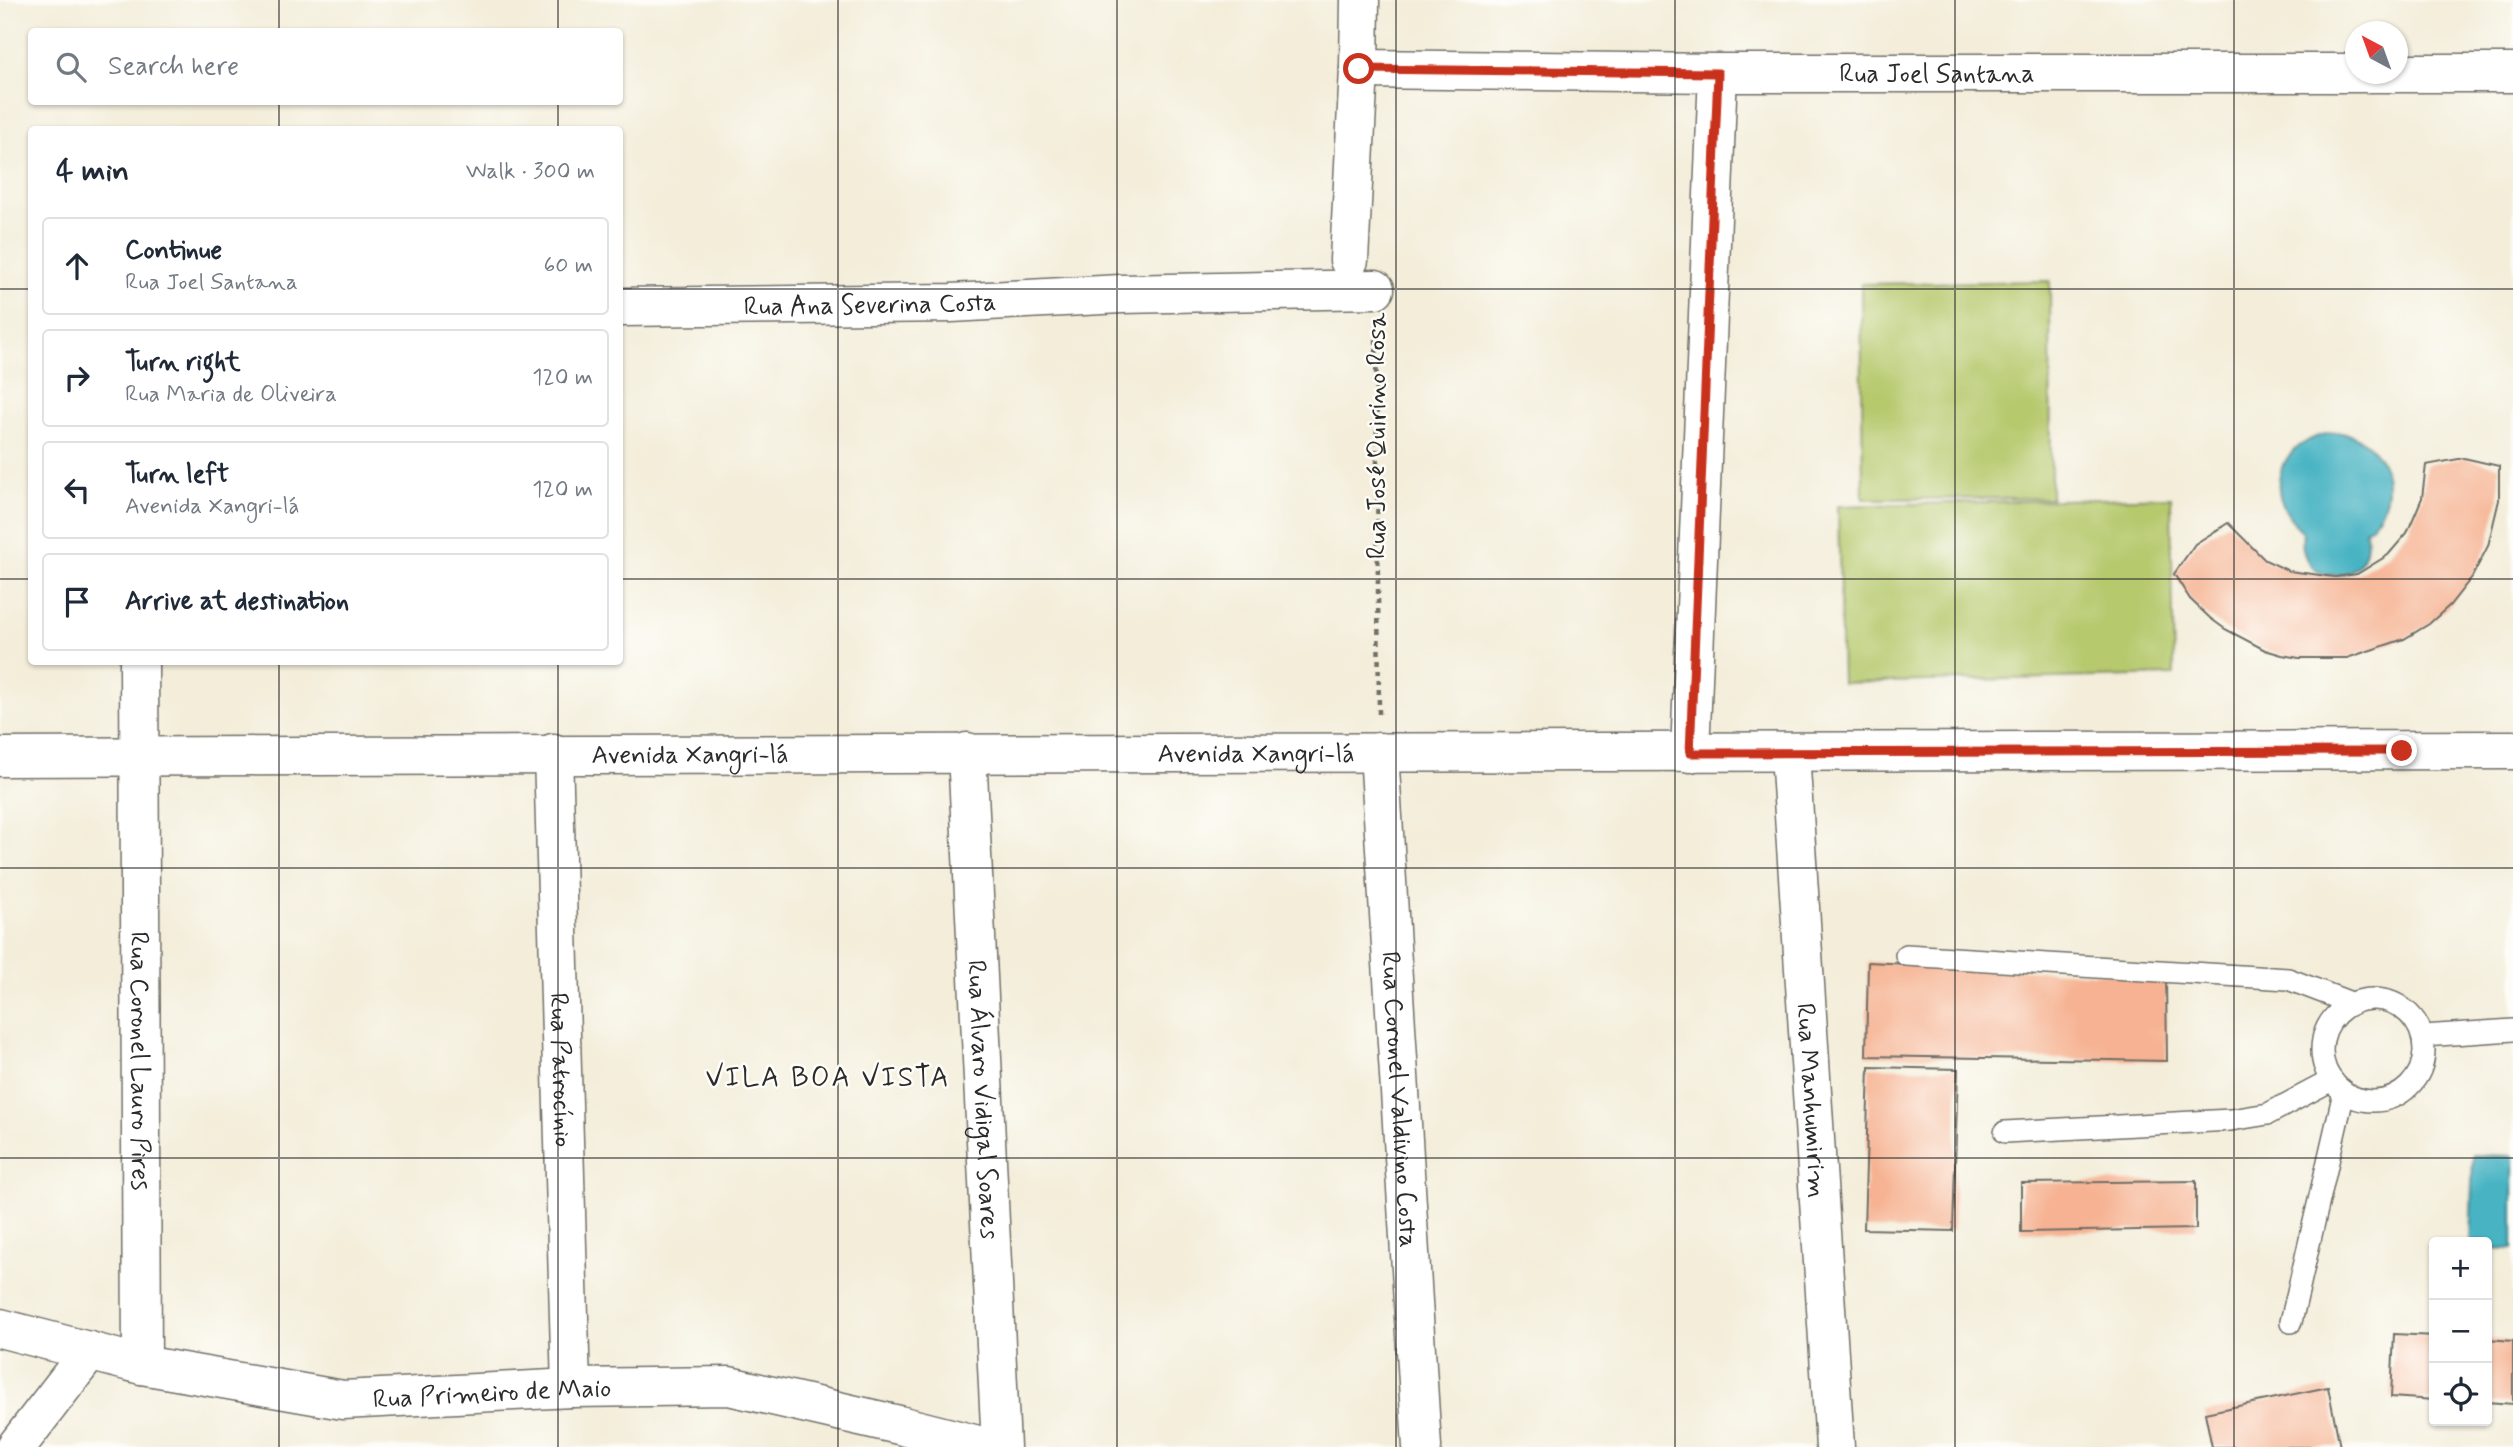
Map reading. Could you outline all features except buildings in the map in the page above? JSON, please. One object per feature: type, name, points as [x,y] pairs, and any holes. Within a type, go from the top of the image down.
[{"type":"street","points":[[1349,260],[1360,0]]},
{"type":"street","name":"Rua Joel Santana","points":[[1359,69],[1718,73],[2513,73]]},
{"type":"street","points":[[1690,753],[1718,73]]},
{"type":"street","name":"Rua José Quirino Rosa","points":[[1121,294],[1375,289]]},
{"type":"street","name":"Rua Ana Severina Costa","points":[[623,307],[951,303],[1121,294]]},
{"type":"street","name":"Rua Coronel Lauro Pires","points":[[139,665],[142,1365]]},
{"type":"street","name":"Avenida Xangri-lá","points":[[0,757],[552,753],[2513,750]]},
{"type":"street","name":"Rua Álvaro Vidigal Soares","points":[[967,752],[1001,1447]]},
{"type":"street","name":"Rua Coronel Valdivino Costa","points":[[1379,752],[1422,1447]]},
{"type":"street","name":"Rua Patrocínio","points":[[552,753],[571,1388]]},
{"type":"street","name":"Rua Manhumirim","points":[[1790,753],[1835,1447]]},
{"type":"street","name":"Rua Primeiro de Maio","points":[[0,1328],[142,1365],[343,1400],[571,1388],[729,1386],[899,1436],[986,1447]]},
{"type":"street","points":[[16,1447],[90,1351]]},
{"type":"lane","points":[[1906,955],[2288,979],[2351,1003]]},
{"type":"lane","points":[[2369,999],[2386,1000],[2403,1007],[2415,1020],[2423,1036],[2424,1054],[2420,1071],[2410,1086],[2395,1096],[2378,1101],[2360,1099],[2338,1086],[2324,1063],[2322,1046],[2326,1028],[2337,1014],[2351,1003],[2369,999]]},
{"type":"lane","points":[[2423,1036],[2513,1030]]},
{"type":"lane","points":[[2005,1132],[2231,1120],[2268,1114],[2338,1086]]},
{"type":"lane","points":[[2291,1322],[2338,1086]]},
{"type":"path","name":"Rua José Quirino Rosa","points":[[1375,289],[1379,752]]},
{"type":"green space","points":[[2050,281],[2051,498],[1863,499],[1861,284]]},
{"type":"green space","points":[[2171,497],[2174,675],[1842,683],[1838,506]]},
{"type":"water","points":[[2337,432],[2366,443],[2377,454],[2387,480],[2387,494],[2376,520],[2365,530],[2366,549],[2360,563],[2350,572],[2336,575],[2323,573],[2311,566],[2304,552],[2303,532],[2289,517],[2281,500],[2279,485],[2281,470],[2289,456],[2301,445]]},
{"type":"water","points":[[2473,1155],[2513,1156],[2513,1249],[2492,1248],[2492,1237],[2470,1237]]},
{"type":"district","name":"VILA BOA VISTA","points":[[828,1076]]},
{"type":"route","points":[[1359,69],[1718,73],[1690,753],[2402,751]]}]
